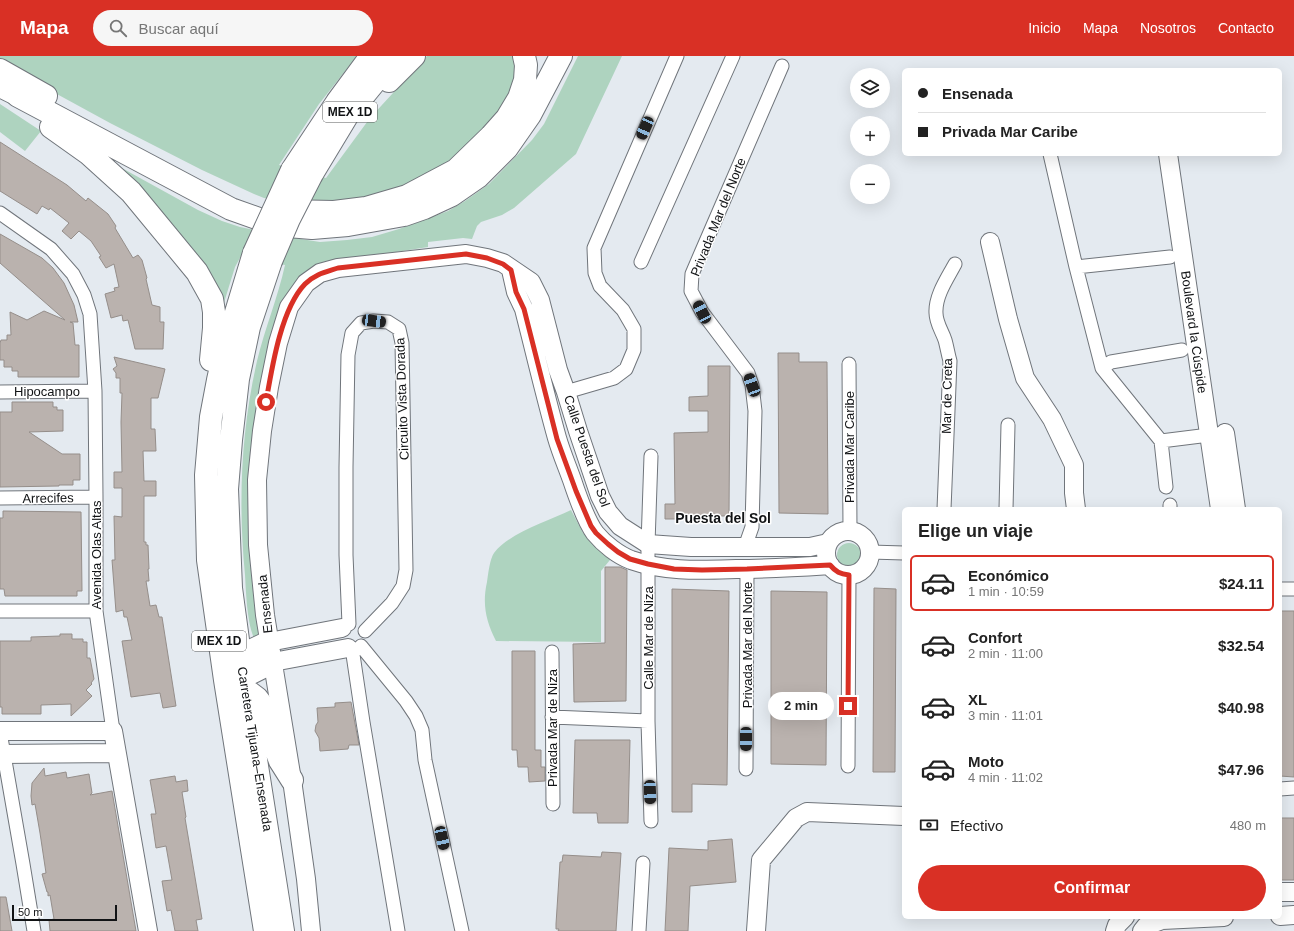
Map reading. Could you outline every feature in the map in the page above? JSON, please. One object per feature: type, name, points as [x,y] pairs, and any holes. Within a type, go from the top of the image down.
[{"type":"highway","name":"Carretera Tijuana–Ensenada","points":[[265,931],[225,680],[208,560],[206,474],[211,417],[225,349],[262,257],[337,102],[371,56]]},
{"type":"highway","name":"Carretera Tijuana–Ensenada","points":[[302,172],[396,56]]},
{"type":"highway","points":[[347,116],[384,86],[414,56]]},
{"type":"highway","points":[[0,70],[177,168],[236,198],[283,211],[334,212],[366,208],[407,196],[456,170],[491,136],[507,118],[515,105],[525,80],[526,65],[524,56]]},
{"type":"highway","points":[[9,92],[231,209],[276,225],[312,228],[348,225],[404,214],[424,208],[452,195],[478,177],[507,148],[530,115],[560,56]]},
{"type":"highway","points":[[9,92],[48,125],[89,154],[131,192],[197,272],[212,299],[214,312],[210,373],[211,417]]},
{"type":"highway","name":"Carretera Tijuana–Ensenada","points":[[262,257],[238,379],[227,489],[228,532],[231,588],[240,656],[283,931]]},
{"type":"highway","points":[[240,656],[271,652]]},
{"type":"highway","points":[[271,652],[244,683],[263,706],[272,740],[280,761],[292,780]]},
{"type":"street","points":[[566,392],[614,378],[626,369],[634,350],[634,329],[623,310],[600,286],[595,273],[594,248],[677,56]]},
{"type":"street","points":[[641,262],[733,56]]},
{"type":"street","name":"Privada Mar del Norte","points":[[745,547],[752,526],[755,411],[752,385],[748,373],[702,312],[691,291],[692,274],[782,66]]},
{"type":"street","points":[[1050,156],[1076,268],[1102,368],[1161,441],[1166,487]]},
{"type":"street","name":"Boulevard la Cúspide","points":[[1168,156],[1217,434],[1235,507]]},
{"type":"street","name":"Avenida Olas Altas","points":[[0,213],[51,249],[73,274],[84,295],[90,314],[95,391],[96,611],[112,731],[148,931]]},
{"type":"street","points":[[990,242],[1024,378],[1052,419],[1074,465],[1076,507]]},
{"type":"street","name":"Calle Puesta del Sol","points":[[306,283],[320,273],[338,268],[466,254],[487,258],[503,264],[531,282],[540,300],[558,370],[600,496],[608,512],[620,526],[648,544],[690,547],[810,547],[828,543]]},
{"type":"street","points":[[1076,268],[1170,257]]},
{"type":"street","name":"Mar de Creta","points":[[944,507],[950,361],[936,313],[937,300],[943,285],[955,264]]},
{"type":"street","name":"Calle Puesta del Sol","points":[[511,270],[516,292],[524,309],[557,439],[576,491],[591,526],[596,533],[618,552],[630,559],[674,569],[747,569],[830,565]]},
{"type":"street","name":"Ensenada","points":[[306,283],[289,307],[278,343],[269,387],[257,473],[258,545],[271,652],[292,780],[306,879],[311,931]]},
{"type":"street","name":"Circuito Vista Dorada","points":[[345,626],[348,355],[352,333],[361,323],[374,321],[388,322],[399,329],[402,344],[406,570],[403,586],[392,602],[365,631]]},
{"type":"street","points":[[1102,368],[1112,362],[1182,350]]},
{"type":"street","name":"Privada Mar Caribe","points":[[849,364],[850,531]]},
{"type":"street","name":"Hipocampo","points":[[0,392],[95,391]]},
{"type":"street","points":[[1006,507],[1008,425]]},
{"type":"street","points":[[557,439],[578,431]]},
{"type":"street","points":[[1161,441],[1217,434]]},
{"type":"street","name":"Boulevard la Cúspide","points":[[1217,434],[1220,507]]},
{"type":"street","name":"Calle Mar de Niza","points":[[651,456],[648,544],[648,721],[651,821]]},
{"type":"street","name":"Arrecifes","points":[[0,498],[96,497]]},
{"type":"street","points":[[850,531],[857,533],[864,538],[868,544],[870,552],[869,561],[864,568],[857,573],[849,575],[841,574],[835,571],[830,565],[826,554],[828,543],[834,537],[841,532],[850,531]]},
{"type":"street","points":[[870,552],[902,553]]},
{"type":"street","name":"Privada Mar del Norte","points":[[746,769],[747,569]]},
{"type":"street","points":[[848,766],[849,575]]},
{"type":"street","points":[[1282,589],[1294,589]]},
{"type":"street","points":[[0,611],[96,611]]},
{"type":"street","points":[[358,624],[365,631],[365,641],[354,647],[309,655],[271,652],[304,635],[358,624]]},
{"type":"street","points":[[345,626],[340,637],[344,645],[354,647],[409,706],[416,716],[422,730],[425,760],[462,931]]},
{"type":"street","points":[[304,635],[309,655]]},
{"type":"street","points":[[354,647],[363,722],[398,931]]},
{"type":"street","name":"Privada Mar de Niza","points":[[552,652],[553,804]]},
{"type":"street","points":[[552,717],[648,721]]},
{"type":"street","points":[[34,931],[2,754],[0,732],[112,731]]},
{"type":"street","points":[[2,754],[117,753]]},
{"type":"street","points":[[1282,789],[1294,788]]},
{"type":"street","points":[[756,931],[761,860],[796,818],[807,812],[902,816]]},
{"type":"street","points":[[639,931],[644,863]]},
{"type":"street","points":[[1282,892],[1294,892]]},
{"type":"street","points":[[1282,916],[1294,915]]},
{"type":"street","points":[[1115,931],[1117,925],[1123,919]]},
{"type":"street","points":[[1142,925],[1162,920],[1183,919]]},
{"type":"green space","points":[[0,56],[357,56],[319,104],[279,165],[326,178],[370,118],[427,56],[518,56],[519,89],[466,154],[384,196],[304,204],[264,198],[202,170],[110,123],[0,63]]},
{"type":"green space","points":[[578,56],[622,56],[576,154],[514,208],[502,215],[481,222],[477,226],[472,239],[463,238],[428,242],[428,247],[320,264],[311,268],[300,280],[262,393],[266,634],[255,640],[250,626],[247,608],[243,548],[242,467],[244,440],[247,414],[257,361],[285,265],[241,256],[235,267],[222,309],[100,156],[198,210],[240,227],[320,242],[372,237],[448,211],[489,184],[532,140],[544,124]]},
{"type":"green space","points":[[0,104],[41,131],[25,151],[0,132]]},
{"type":"green space","points":[[571,510],[583,533],[606,557],[612,550],[614,555],[601,571],[601,642],[496,641],[487,620],[485,605],[489,567],[494,553],[509,539],[540,523]]},
{"type":"green space","points":[[849,543],[858,546],[861,555],[858,564],[849,567],[840,564],[837,555],[840,546]]},
{"type":"building","points":[[0,142],[67,185],[86,201],[88,198],[108,214],[133,258],[138,255],[142,260],[152,305],[160,307],[160,322],[164,322],[163,349],[135,349],[128,320],[123,321],[122,315],[111,318],[105,294],[115,291],[114,288],[119,287],[114,264],[106,268],[99,257],[101,256],[91,241],[79,231],[71,239],[62,231],[69,223],[50,208],[49,210],[42,206],[37,214],[0,191]]},
{"type":"building","points":[[0,234],[42,258],[53,268],[64,283],[74,305],[78,322],[70,322],[73,323],[75,345],[79,345],[79,377],[18,377],[18,371],[12,371],[12,367],[4,367],[4,360],[0,360],[1,340],[7,340],[7,335],[11,335],[10,312],[27,320],[44,311],[65,320],[0,263]]},
{"type":"building","points":[[778,353],[799,353],[799,362],[827,362],[828,514],[779,513]]},
{"type":"building","points":[[114,357],[165,369],[158,398],[151,398],[151,429],[155,429],[156,451],[143,451],[144,481],[156,481],[156,496],[144,496],[144,542],[148,545],[149,581],[146,581],[150,606],[156,605],[159,617],[162,617],[176,706],[163,708],[160,693],[131,697],[122,641],[132,640],[127,617],[124,617],[123,610],[116,612],[112,560],[115,560],[114,516],[122,517],[122,488],[114,488],[114,472],[122,472],[122,393],[120,393],[120,378],[116,378],[116,373],[113,369],[117,366]]},
{"type":"building","points":[[708,366],[730,366],[729,516],[687,516],[687,519],[665,519],[665,504],[675,504],[674,433],[708,432],[708,411],[689,411],[689,397],[708,396]]},
{"type":"building","points":[[12,402],[53,402],[53,407],[57,407],[57,410],[63,410],[63,431],[29,432],[62,454],[80,454],[80,480],[73,480],[73,485],[0,487],[0,412],[12,412]]},
{"type":"building","points":[[3,511],[81,512],[82,591],[77,591],[77,596],[5,596],[4,589],[0,589],[0,518],[3,518]]},
{"type":"building","points":[[605,567],[620,567],[627,570],[626,701],[574,702],[573,644],[605,643]]},
{"type":"building","points":[[874,588],[896,589],[895,772],[873,772]]},
{"type":"building","points":[[672,589],[729,591],[727,785],[692,784],[692,812],[672,812]]},
{"type":"building","points":[[771,591],[827,592],[826,765],[771,764]]},
{"type":"building","points":[[1282,611],[1294,611],[1294,777],[1282,776]]},
{"type":"building","points":[[60,634],[72,634],[72,639],[83,639],[83,642],[87,642],[87,658],[90,658],[94,679],[91,683],[92,684],[86,690],[92,696],[71,716],[71,704],[41,705],[41,714],[2,714],[2,707],[0,707],[0,641],[31,641],[31,637],[60,636]]},
{"type":"building","points":[[512,651],[535,651],[535,750],[541,750],[541,767],[545,767],[545,781],[529,782],[528,767],[518,767],[517,750],[512,750]]},
{"type":"building","points":[[351,702],[359,745],[349,745],[348,749],[320,751],[319,738],[315,731],[318,722],[317,708],[335,707],[335,703]]},
{"type":"building","points":[[575,740],[630,740],[628,823],[598,823],[597,813],[573,813]]},
{"type":"building","points":[[44,768],[45,776],[66,772],[67,778],[89,774],[92,793],[90,795],[112,791],[136,931],[50,931],[49,920],[54,919],[50,895],[48,896],[42,874],[46,873],[35,804],[32,805],[31,796],[32,783]]},
{"type":"building","points":[[175,776],[176,782],[187,780],[188,791],[182,792],[202,919],[196,920],[198,931],[175,931],[171,910],[167,911],[162,881],[172,880],[166,846],[156,848],[151,814],[156,814],[150,780]]},
{"type":"building","points":[[1282,818],[1294,818],[1294,880],[1282,880]]},
{"type":"building","points":[[732,839],[736,882],[690,886],[688,931],[665,931],[669,848],[708,850],[708,841]]},
{"type":"building","points":[[602,852],[621,853],[616,931],[558,931],[559,929],[556,929],[556,924],[560,862],[562,862],[563,855],[601,857]]},
{"type":"building","points":[[0,897],[6,897],[12,931],[0,931]]},
{"type":"district","name":"Puesta del Sol","points":[[723,518]]},
{"type":"route","points":[[266,402],[278,343],[289,307],[306,283],[320,273],[338,268],[466,254],[487,258],[503,264],[511,270],[516,292],[524,309],[557,439],[576,491],[591,526],[596,533],[618,552],[630,559],[674,569],[702,570],[788,568],[830,565],[835,571],[841,574],[849,575],[848,706]]}]
